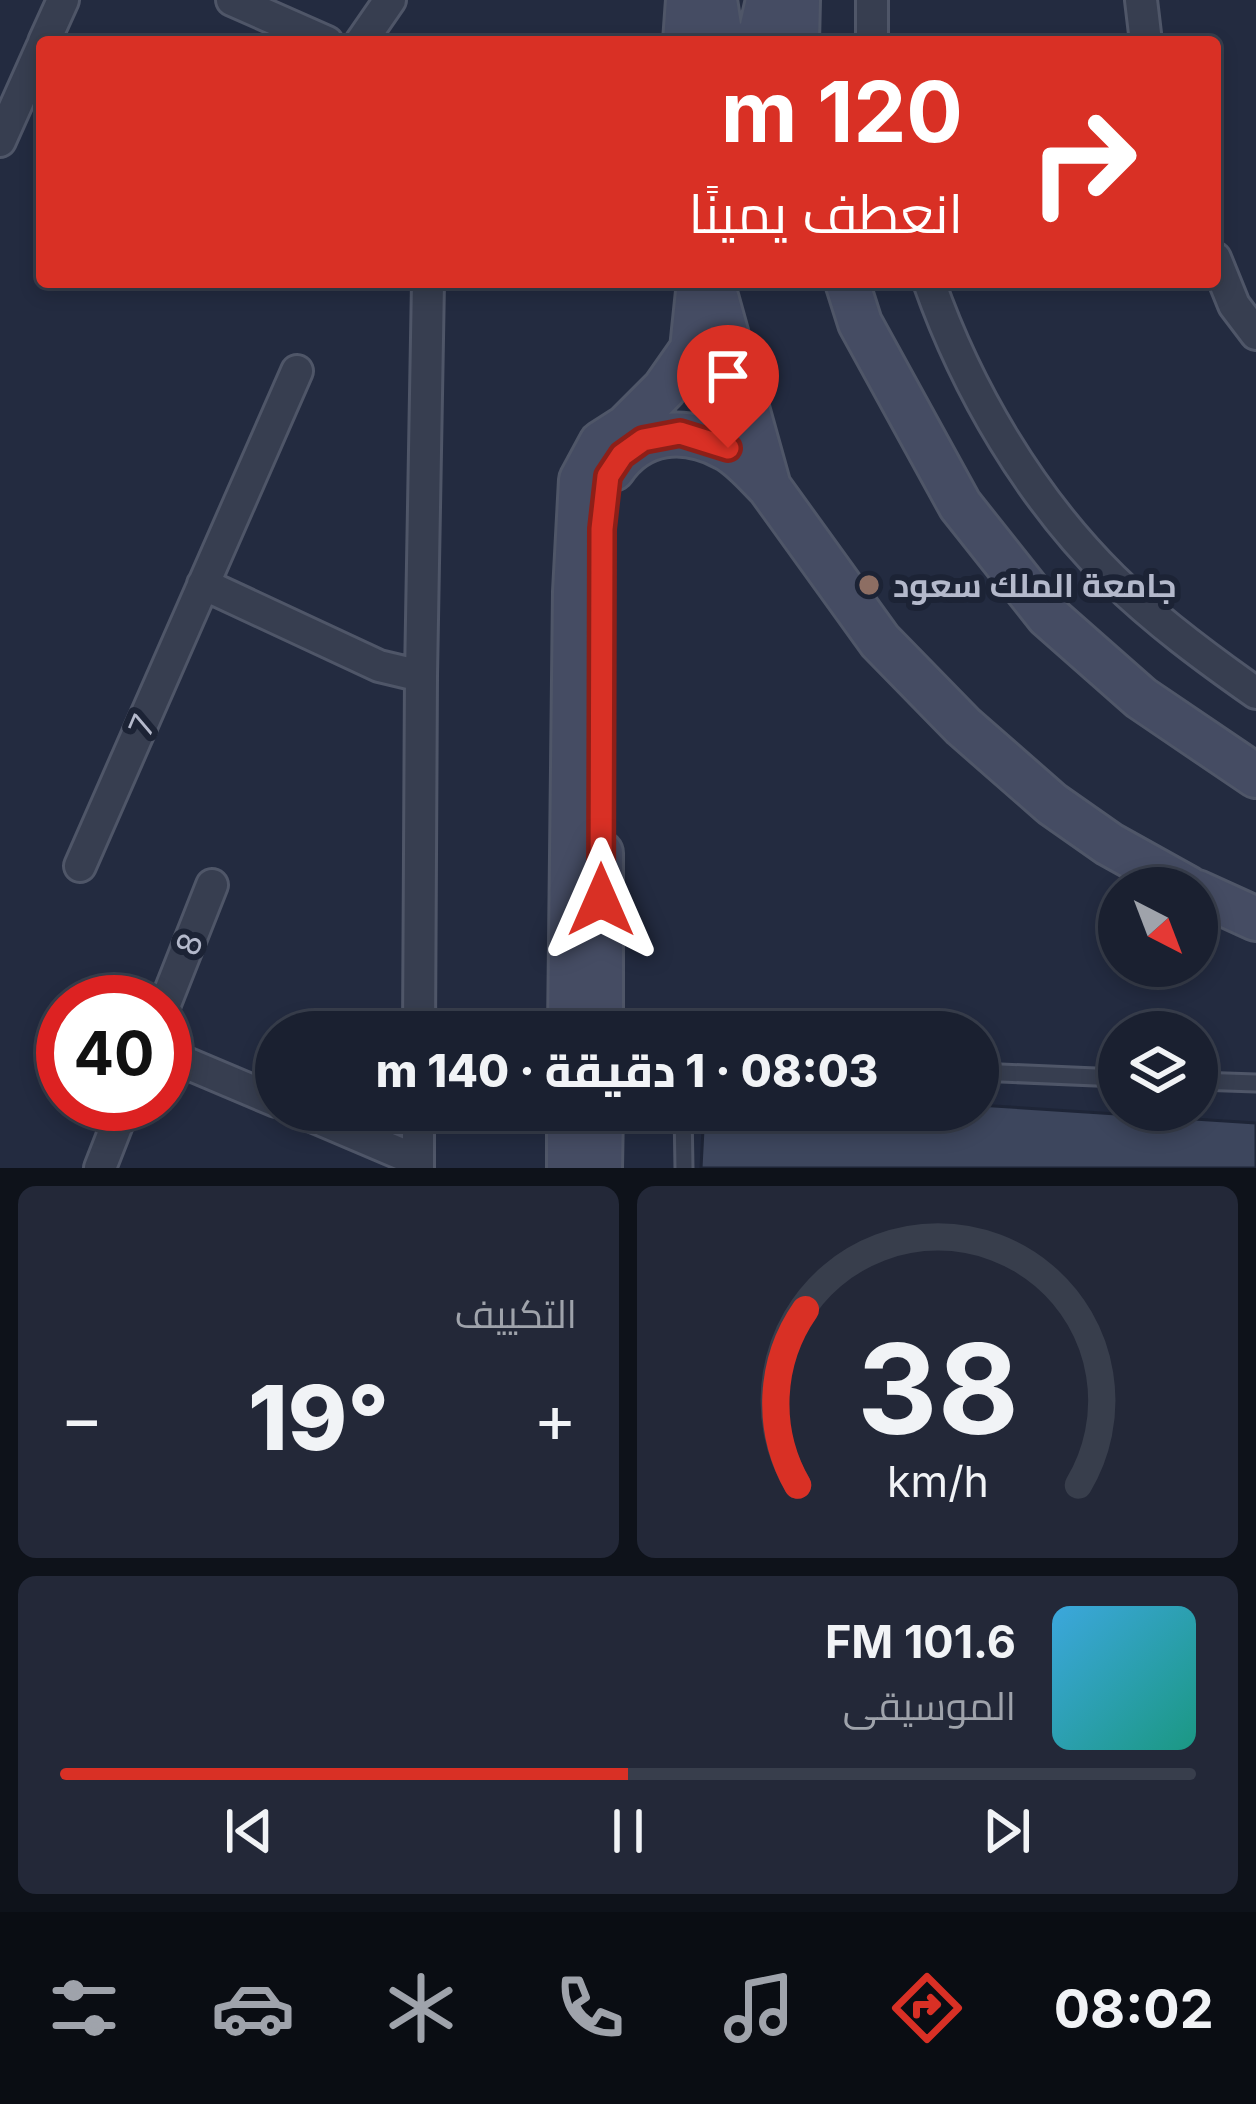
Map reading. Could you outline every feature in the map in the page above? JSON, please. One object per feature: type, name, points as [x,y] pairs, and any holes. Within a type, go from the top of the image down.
[{"type":"main road","points":[[686,36],[688,0]]},
{"type":"main road","points":[[715,0],[721,36]]},
{"type":"main road","points":[[759,36],[768,0]]},
{"type":"main road","points":[[797,36],[798,0]]},
{"type":"main road","points":[[570,1011],[575,592],[581,480],[601,443],[626,427],[664,389],[692,349],[698,288]]},
{"type":"main road","points":[[714,288],[770,487]]},
{"type":"main road","points":[[849,288],[860,323],[960,505],[1048,616],[1142,698],[1256,776]]},
{"type":"main road","points":[[601,1011],[602,529],[608,476],[622,455],[643,440],[680,433],[728,448],[770,487],[880,641],[963,725],[1052,803],[1108,844],[1150,867]]},
{"type":"main road","points":[[1218,902],[1256,919]]},
{"type":"main road","points":[[569,1131],[569,1168]]},
{"type":"main road","points":[[600,1168],[601,1131]]},
{"type":"street","points":[[47,36],[63,0]]},
{"type":"street","points":[[232,0],[313,36]]},
{"type":"street","points":[[365,36],[390,0]]},
{"type":"street","points":[[872,0],[872,36]]},
{"type":"street","points":[[1141,0],[1145,36]]},
{"type":"street","points":[[0,141],[36,61]]},
{"type":"street","points":[[1221,273],[1234,305],[1256,334]]},
{"type":"street","points":[[418,1011],[428,288]]},
{"type":"street","points":[[931,288],[995,426],[1048,505],[1112,577],[1198,653],[1256,693]]},
{"type":"street","name":"7","points":[[80,866],[297,371]]},
{"type":"street","points":[[203,584],[379,666],[421,676]]},
{"type":"street","name":"8","points":[[176,975],[212,885]]},
{"type":"street","points":[[192,1065],[255,1092]]},
{"type":"street","points":[[100,1168],[114,1131]]},
{"type":"street","points":[[344,1131],[418,1165],[418,1131]]},
{"type":"lane","points":[[999,1073],[1098,1077]]},
{"type":"lane","points":[[1218,1082],[1256,1083]]},
{"type":"lane","points":[[682,1131],[683,1168]]},
{"type":"building","points":[[999,1106],[1098,1113],[1098,1131],[1218,1131],[1218,1121],[1256,1123],[1256,1168],[701,1168],[703,1131],[999,1131]]},
{"type":"place","name":"جامعة الملك سعود","points":[[869,585]]},
{"type":"route","points":[[601,900],[602,529],[608,476],[622,455],[643,440],[680,433],[728,448]]}]
